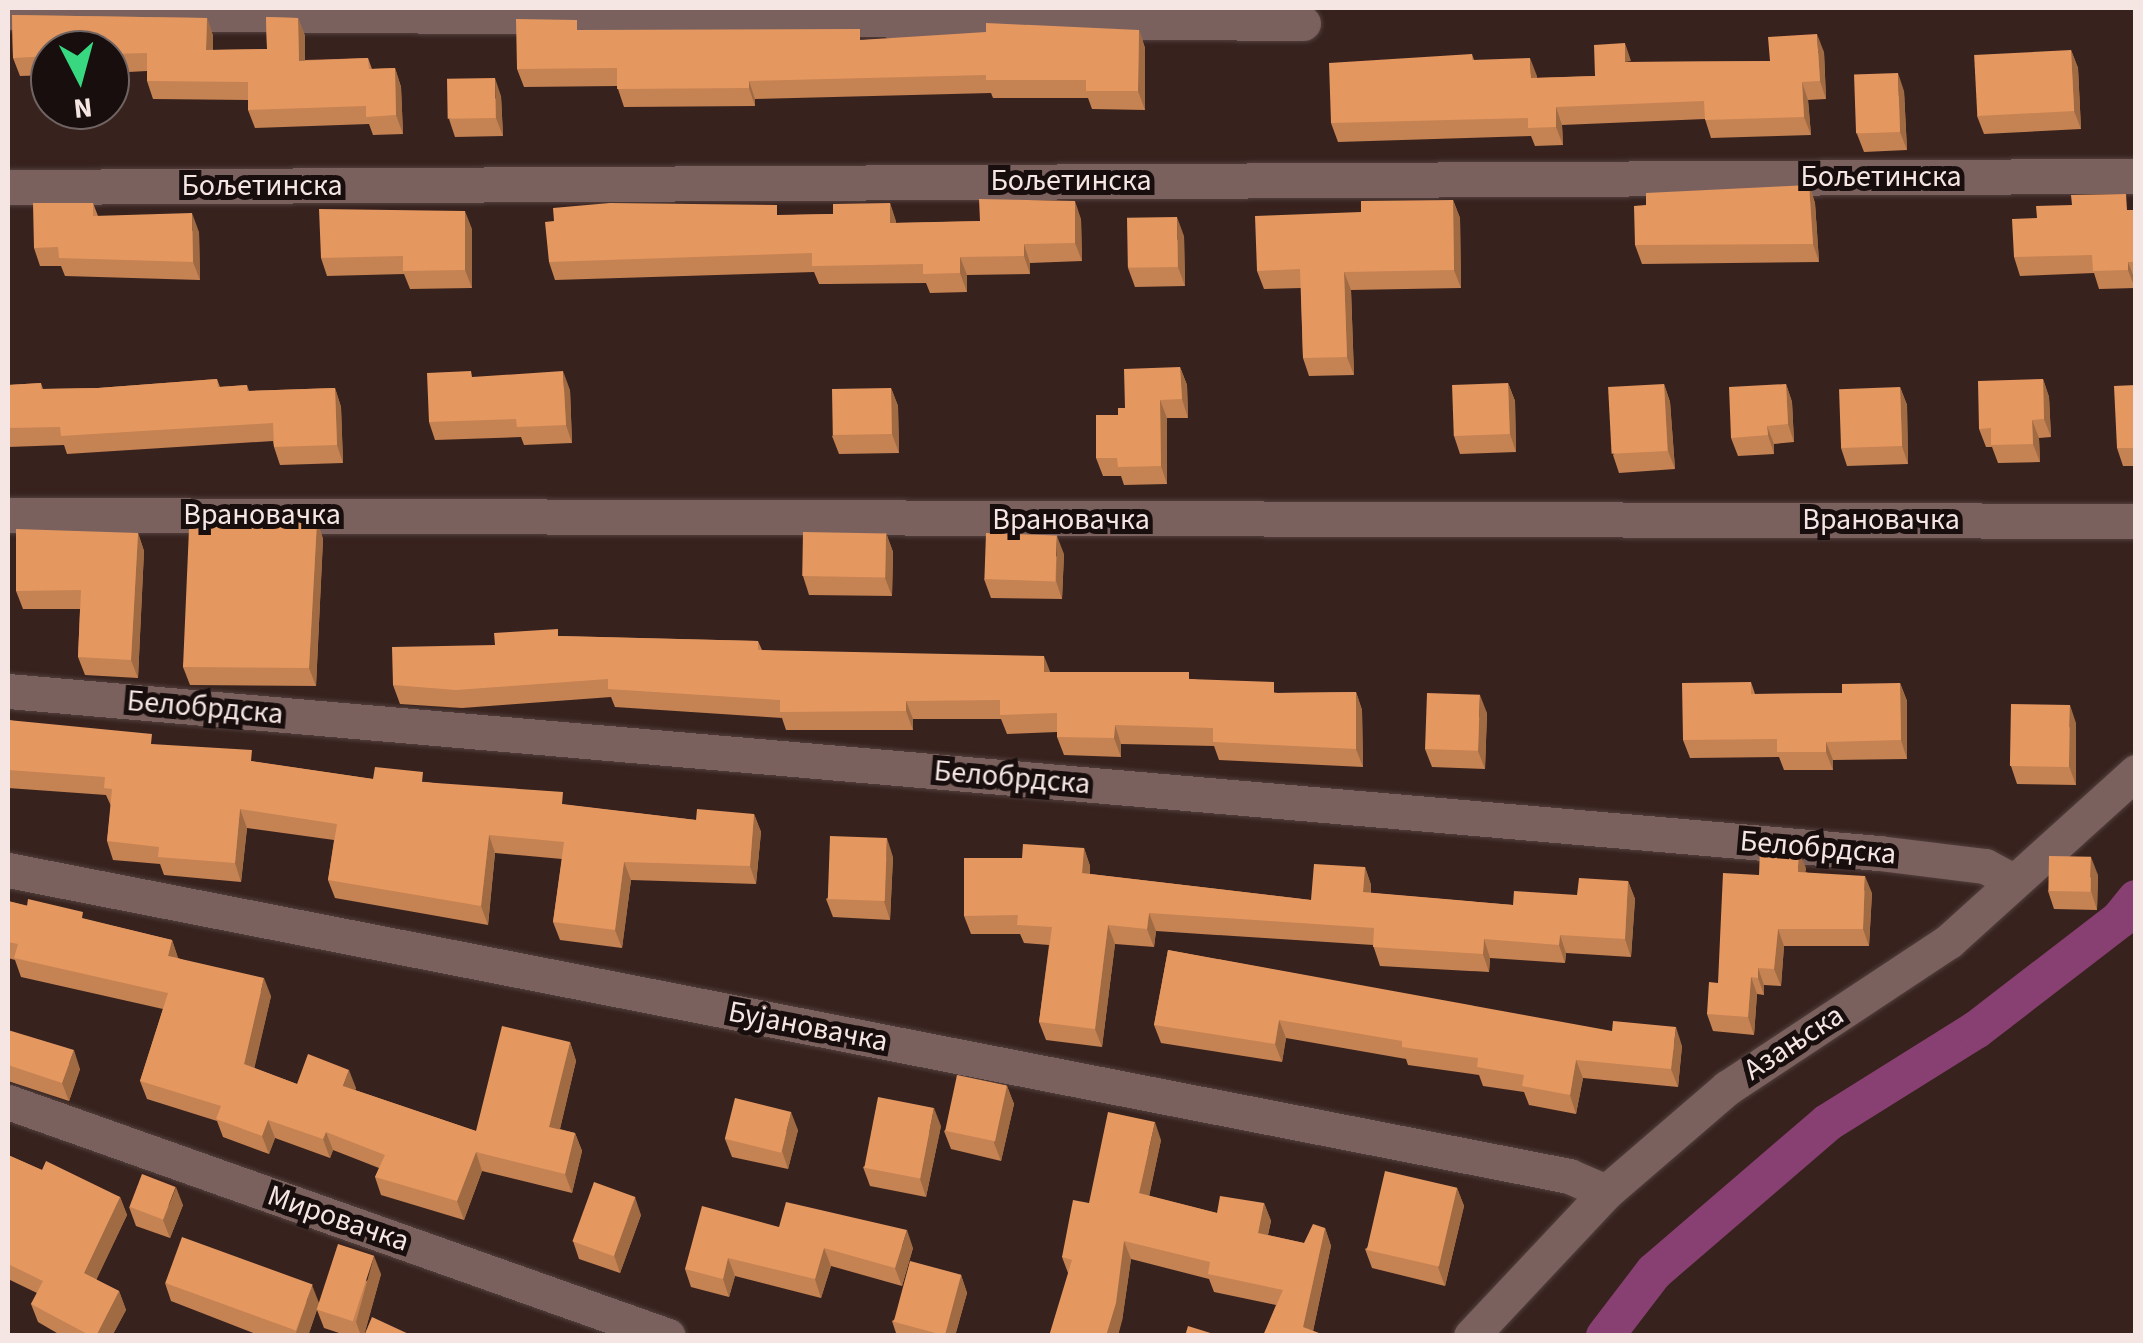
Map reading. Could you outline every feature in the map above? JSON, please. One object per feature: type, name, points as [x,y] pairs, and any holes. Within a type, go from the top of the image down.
[{"type":"street","points":[[8,12],[1303,23]]},
{"type":"street","name":"Бољетинска","points":[[8,187],[2136,176]]},
{"type":"street","name":"Врановачка","points":[[8,515],[2136,520]]},
{"type":"street","name":"Белобрдска","points":[[8,690],[1879,853],[1985,866],[2011,880]]},
{"type":"street","name":"Азањска","points":[[1471,1336],[1606,1192],[1763,1059],[1949,941],[2011,880],[2136,772]]},
{"type":"street","name":"Бујановачка","points":[[8,870],[1569,1176],[1606,1192]]},
{"type":"street","name":"Мировачка","points":[[8,1102],[668,1336]]},
{"type":"building","points":[[12,15],[207,18],[206,50],[267,49],[266,17],[298,18],[299,61],[368,58],[369,69],[395,68],[396,115],[366,117],[366,106],[248,110],[248,82],[147,81],[147,53],[130,53],[130,30],[30,30],[30,57],[13,58]]},
{"type":"building","points":[[516,19],[577,20],[577,30],[860,29],[860,40],[986,32],[986,23],[1139,30],[1138,91],[1086,91],[1086,80],[986,80],[986,75],[749,81],[749,88],[617,89],[617,68],[517,69]]},
{"type":"building","points":[[1817,34],[1820,81],[1802,82],[1804,117],[1705,120],[1704,101],[1556,107],[1556,127],[1528,128],[1528,118],[1331,123],[1329,63],[1472,54],[1472,60],[1530,58],[1531,78],[1595,76],[1594,45],[1625,43],[1625,62],[1770,61],[1768,37]]},
{"type":"building","points":[[2071,50],[2074,111],[1977,116],[1974,55]]},
{"type":"building","points":[[1898,73],[1900,132],[1856,133],[1854,75]]},
{"type":"building","points":[[495,78],[496,118],[448,119],[447,79]]},
{"type":"building","points":[[1809,185],[1813,244],[1635,245],[1634,206],[1646,205],[1646,193]]},
{"type":"building","points":[[2126,194],[2127,210],[2136,210],[2136,262],[2128,262],[2128,270],[2093,271],[2092,255],[2014,257],[2012,219],[2037,218],[2036,206],[2072,205],[2071,195]]},
{"type":"building","points":[[979,199],[1075,201],[1075,243],[1024,244],[1024,256],[960,257],[960,273],[923,274],[923,264],[812,266],[812,253],[549,262],[545,222],[554,221],[553,208],[610,203],[777,205],[777,215],[833,214],[833,204],[890,203],[890,223],[980,221]]},
{"type":"building","points":[[1453,200],[1454,270],[1344,272],[1347,357],[1303,358],[1300,269],[1257,271],[1255,216],[1361,212],[1361,201]]},
{"type":"building","points":[[33,203],[93,203],[93,216],[192,213],[193,262],[59,258],[58,247],[34,248]]},
{"type":"building","points":[[319,209],[465,211],[465,270],[403,271],[403,256],[321,258]]},
{"type":"building","points":[[1177,217],[1178,267],[1128,268],[1127,218]]},
{"type":"building","points":[[1180,367],[1182,399],[1160,400],[1161,466],[1118,467],[1117,458],[1096,458],[1096,415],[1118,415],[1118,408],[1125,408],[1124,369]]},
{"type":"building","points":[[471,371],[472,377],[563,371],[566,425],[517,427],[516,419],[429,422],[427,373]]},
{"type":"building","points":[[217,379],[218,387],[247,385],[247,391],[335,388],[337,445],[274,447],[273,423],[61,436],[60,427],[8,428],[8,385],[41,383],[41,389],[98,388]]},
{"type":"building","points":[[2043,379],[2044,419],[2032,420],[2033,444],[1991,445],[1991,428],[1979,429],[1978,381]]},
{"type":"building","points":[[1508,383],[1510,434],[1454,436],[1452,385]]},
{"type":"building","points":[[1664,384],[1668,451],[1612,454],[1608,387]]},
{"type":"building","points":[[1786,384],[1788,424],[1767,426],[1768,435],[1731,438],[1729,387]]},
{"type":"building","points":[[2136,385],[2136,448],[2117,448],[2114,386]]},
{"type":"building","points":[[1900,387],[1902,446],[1841,448],[1839,389]]},
{"type":"building","points":[[891,388],[892,434],[833,435],[832,389]]},
{"type":"building","points":[[207,520],[317,521],[309,668],[183,667],[189,529],[207,528]]},
{"type":"building","points":[[16,529],[138,533],[131,660],[78,657],[81,590],[16,591]]},
{"type":"building","points":[[803,532],[886,533],[885,577],[802,576]]},
{"type":"building","points":[[986,533],[1057,535],[1055,581],[984,579]]},
{"type":"building","points":[[558,629],[558,636],[758,641],[758,650],[1044,656],[1044,672],[1189,672],[1189,679],[1274,682],[1274,693],[1356,692],[1356,749],[1213,742],[1213,728],[1115,725],[1114,738],[1057,737],[1057,713],[1000,715],[1000,700],[906,701],[906,711],[780,712],[780,700],[608,689],[608,679],[456,690],[393,685],[392,647],[495,645],[494,633]]},
{"type":"building","points":[[1751,682],[1751,694],[1842,693],[1842,684],[1900,683],[1901,740],[1826,742],[1826,752],[1777,752],[1777,739],[1683,740],[1682,683]]},
{"type":"building","points":[[1427,693],[1480,695],[1478,751],[1425,749]]},
{"type":"building","points":[[2011,704],[2070,705],[2069,767],[2010,766]]},
{"type":"building","points":[[8,720],[152,734],[151,744],[252,750],[251,761],[373,779],[375,767],[423,772],[422,782],[563,792],[562,804],[696,820],[697,809],[754,814],[750,866],[624,862],[615,930],[553,922],[564,842],[489,835],[481,906],[328,880],[337,824],[240,809],[235,863],[158,857],[159,847],[107,841],[112,789],[104,788],[105,777],[8,770]]},
{"type":"building","points":[[830,836],[887,838],[885,901],[828,899]]},
{"type":"building","points":[[1023,844],[1084,848],[1082,873],[1311,900],[1314,864],[1365,867],[1363,892],[1513,905],[1514,891],[1577,895],[1579,878],[1628,881],[1625,939],[1560,935],[1559,945],[1484,939],[1483,954],[1373,947],[1374,928],[1149,913],[1147,929],[1108,925],[1095,1029],[1039,1022],[1052,927],[1017,925],[1018,915],[964,916],[964,858],[1022,858]]},
{"type":"building","points":[[1760,848],[1799,851],[1798,872],[1865,876],[1863,929],[1778,929],[1774,969],[1758,968],[1758,978],[1751,977],[1748,1017],[1707,1014],[1709,982],[1718,983],[1723,873],[1759,875]]},
{"type":"building","points":[[2049,856],[2091,857],[2090,892],[2048,891]]},
{"type":"building","points":[[28,899],[83,912],[82,918],[172,940],[168,956],[264,978],[244,1064],[297,1084],[308,1054],[349,1070],[343,1086],[476,1131],[502,1026],[570,1042],[549,1127],[575,1133],[565,1174],[476,1152],[457,1201],[375,1177],[385,1155],[326,1132],[323,1139],[268,1120],[262,1136],[216,1119],[221,1106],[140,1081],[168,993],[14,958],[18,944],[8,942],[8,901],[27,906]]},
{"type":"building","points":[[1168,950],[1612,1031],[1613,1021],[1676,1027],[1671,1069],[1576,1060],[1570,1095],[1522,1086],[1524,1075],[1477,1067],[1478,1058],[1402,1047],[1402,1041],[1279,1020],[1275,1044],[1154,1025]]},
{"type":"building","points":[[8,1030],[74,1050],[62,1083],[8,1065]]},
{"type":"building","points":[[957,1075],[1007,1086],[995,1141],[945,1131]]},
{"type":"building","points":[[878,1097],[934,1108],[920,1179],[864,1168]]},
{"type":"building","points":[[735,1098],[791,1112],[781,1153],[725,1139]]},
{"type":"building","points":[[1108,1112],[1155,1122],[1139,1193],[1217,1213],[1220,1196],[1264,1203],[1258,1233],[1304,1243],[1313,1224],[1325,1228],[1303,1327],[1327,1336],[1263,1336],[1283,1290],[1208,1274],[1210,1262],[1124,1241],[1116,1303],[1106,1336],[1049,1336],[1072,1260],[1062,1257],[1073,1200],[1089,1203]]},
{"type":"building","points":[[8,1155],[42,1170],[46,1161],[120,1197],[84,1273],[119,1291],[96,1336],[31,1304],[43,1281],[8,1264]]},
{"type":"building","points":[[1385,1171],[1457,1188],[1439,1267],[1367,1250]]},
{"type":"building","points":[[142,1174],[176,1187],[163,1220],[129,1207]]},
{"type":"building","points":[[594,1182],[635,1197],[614,1256],[572,1241]]},
{"type":"building","points":[[786,1202],[907,1230],[895,1268],[824,1248],[815,1279],[728,1258],[723,1279],[685,1269],[702,1206],[779,1227]]},
{"type":"building","points":[[182,1237],[313,1285],[296,1331],[165,1283]]},
{"type":"building","points":[[338,1244],[374,1256],[353,1321],[317,1310]]},
{"type":"building","points":[[910,1261],[961,1275],[945,1336],[894,1322]]},
{"type":"building","points":[[372,1317],[413,1336],[364,1336]]},
{"type":"building","points":[[1188,1326],[1220,1336],[1185,1336]]},
{"type":"waterway","points":[[1605,1336],[1654,1272],[1827,1123],[1976,1030],[2120,919],[2136,899]]}]
